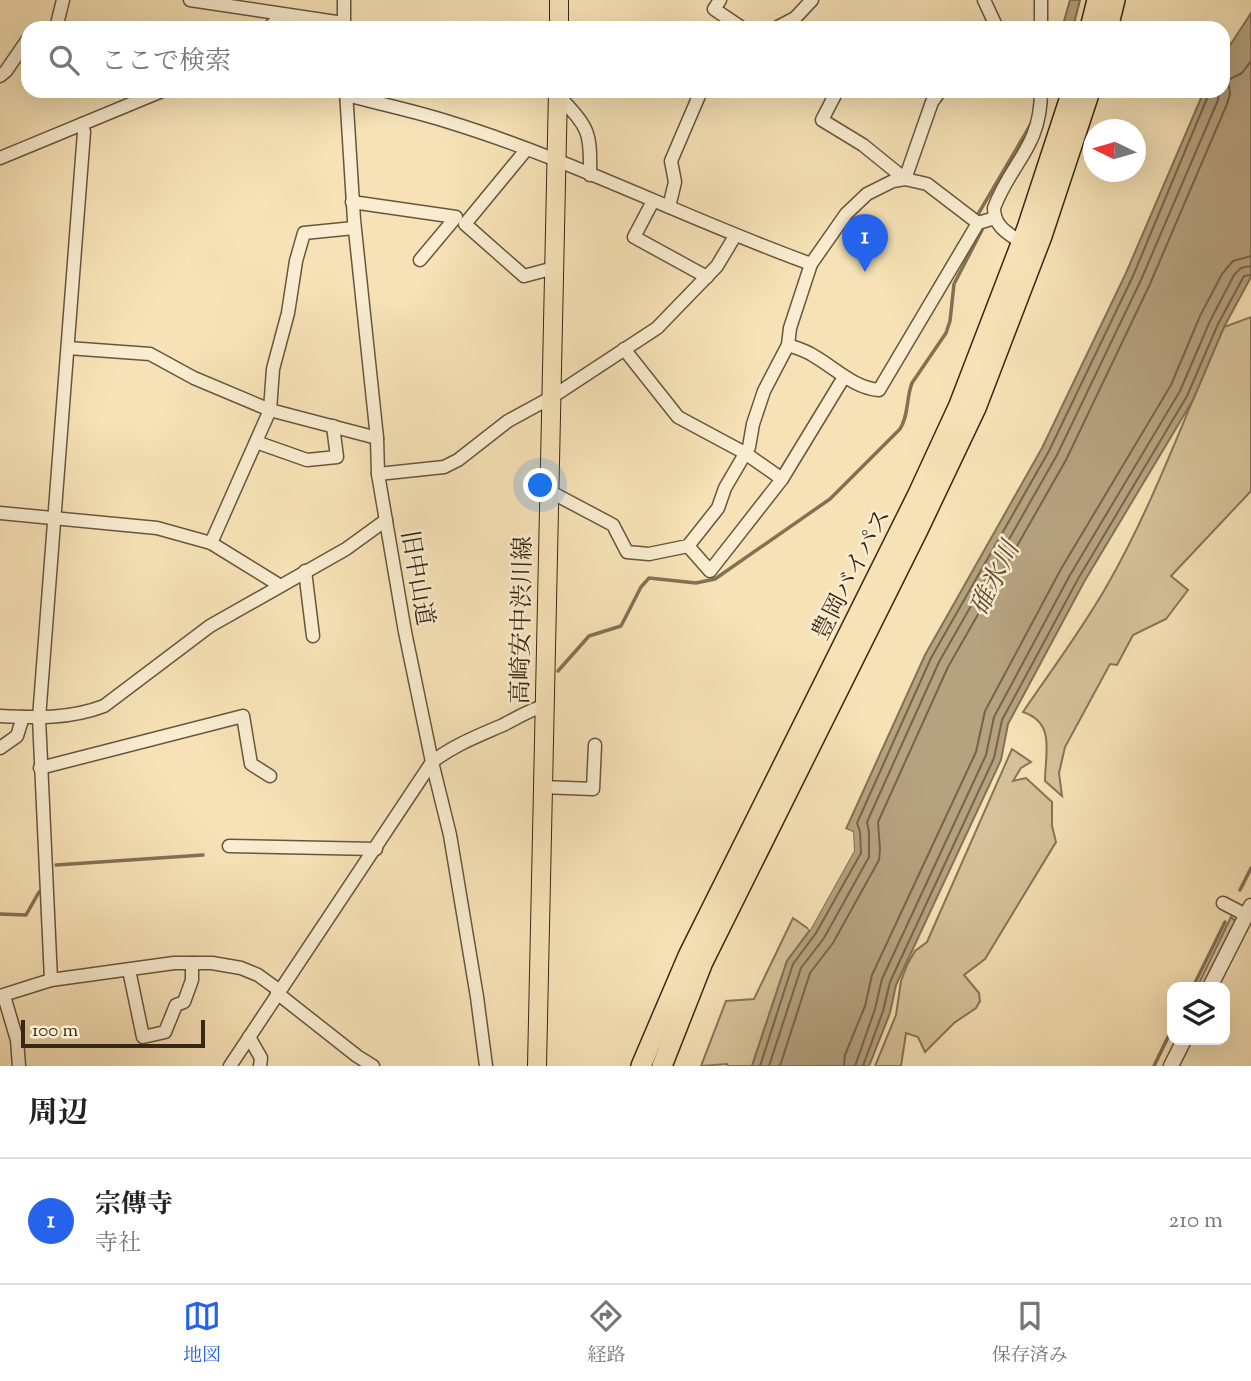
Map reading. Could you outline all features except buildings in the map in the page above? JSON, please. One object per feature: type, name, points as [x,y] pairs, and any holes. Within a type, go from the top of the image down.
[{"type":"highway","points":[[1092,21],[1097,0]]},
{"type":"highway","points":[[1110,21],[1115,0]]},
{"type":"highway","name":"豊岡バイパス","points":[[662,1066],[703,962],[955,455],[1001,347],[1070,98]]},
{"type":"highway","name":"豊岡バイパス","points":[[641,1066],[688,956],[934,460],[1029,248],[1087,98]]},
{"type":"main road","points":[[559,0],[559,21]]},
{"type":"main road","name":"高崎安中渋川線","points":[[537,1066],[558,98]]},
{"type":"street","points":[[58,21],[63,0]]},
{"type":"street","points":[[190,0],[319,21]]},
{"type":"street","points":[[343,21],[344,0]]},
{"type":"street","points":[[720,0],[714,9],[732,21]]},
{"type":"street","points":[[793,21],[811,0]]},
{"type":"street","points":[[984,0],[994,21]]},
{"type":"street","points":[[1041,0],[1041,21]]},
{"type":"street","points":[[277,21],[284,15]]},
{"type":"street","points":[[0,76],[21,49]]},
{"type":"street","points":[[0,159],[145,98]]},
{"type":"street","name":"旧中山道","points":[[346,98],[354,228],[377,438],[378,474],[405,632],[450,835],[486,1066]]},
{"type":"street","points":[[364,98],[450,122],[526,150],[735,236],[811,264]]},
{"type":"street","points":[[562,98],[583,123],[591,142],[590,175]]},
{"type":"street","points":[[669,207],[675,182],[671,161],[698,98]]},
{"type":"street","points":[[833,98],[822,120],[863,145],[905,179]]},
{"type":"street","points":[[905,179],[927,115],[936,98]]},
{"type":"street","points":[[1029,248],[1000,228],[995,218],[996,203],[1024,156],[1038,125],[1038,98]]},
{"type":"street","points":[[51,980],[39,718],[84,132],[82,124]]},
{"type":"street","points":[[526,150],[464,225],[524,276],[554,268]]},
{"type":"street","points":[[549,491],[614,525],[627,552],[649,554],[688,546],[718,508],[725,488],[746,453],[764,391],[788,345],[790,328],[811,264],[846,214],[867,194],[893,181],[905,179],[927,184],[978,223]]},
{"type":"street","points":[[653,201],[634,237],[707,277]]},
{"type":"street","points":[[352,202],[456,217],[420,260]]},
{"type":"street","points":[[788,345],[813,355],[844,377],[870,390],[879,390],[978,223],[995,218]]},
{"type":"street","points":[[211,543],[270,410],[273,369],[288,313],[296,261],[304,233],[354,228]]},
{"type":"street","points":[[378,474],[444,467],[458,460],[508,421],[552,397],[657,328],[717,267],[735,236]]},
{"type":"street","points":[[68,348],[150,354],[194,377],[270,410],[377,438]]},
{"type":"street","points":[[624,349],[678,417],[746,453],[782,479]]},
{"type":"street","points":[[688,546],[710,571],[782,479],[844,377]]},
{"type":"street","points":[[256,442],[307,460],[337,457],[333,426]]},
{"type":"street","points":[[0,513],[157,528],[211,543],[279,585]]},
{"type":"street","points":[[0,716],[39,718],[86,713],[104,706],[209,626],[346,549],[386,520]]},
{"type":"street","points":[[305,571],[313,636]]},
{"type":"street","points":[[230,1066],[432,762],[463,742],[507,723],[528,710],[544,706]]},
{"type":"street","points":[[40,768],[243,716],[251,764],[270,776]]},
{"type":"street","points":[[0,748],[17,736],[23,717]]},
{"type":"street","points":[[542,787],[593,789],[595,745]]},
{"type":"street","points":[[229,846],[376,849]]},
{"type":"street","points":[[1213,982],[1249,910],[1223,903]]},
{"type":"street","points":[[19,1066],[18,1041],[2,996],[51,980],[174,963],[212,963],[241,968],[258,975],[373,1066]]},
{"type":"street","points":[[129,970],[144,1037],[165,1032],[176,1005],[184,1002],[192,979],[192,963]]},
{"type":"street","points":[[249,1037],[261,1058],[260,1066]]},
{"type":"street","points":[[1171,1066],[1182,1045]]},
{"type":"shaded area","points":[[1251,317],[1251,491],[1171,576],[1188,590],[1166,619],[1133,635],[1117,665],[1110,664],[1065,747],[1059,773],[1062,796],[1045,781],[1047,750],[1044,731],[1040,723],[1023,712],[1089,615],[1126,551],[1156,488],[1224,327]]},
{"type":"shaded area","points":[[1012,749],[1031,762],[1021,768],[1013,781],[1026,778],[1052,802],[1052,826],[1056,842],[985,959],[964,975],[979,993],[980,1001],[976,1008],[954,1023],[925,1052],[918,1037],[906,1033],[901,1066],[875,1066],[896,1015],[901,981],[907,965],[915,951],[927,942]]},
{"type":"shaded area","points":[[1231,917],[1235,921],[1204,982],[1199,982]]},
{"type":"shaded area","points":[[793,918],[810,930],[787,961],[752,1066],[701,1066],[726,1001],[754,999]]},
{"type":"water","points":[[1070,0],[1080,0],[1075,21],[1064,21]]},
{"type":"water","name":"碓氷川","points":[[1251,13],[1251,277],[1224,327],[1193,400],[1084,582],[1008,724],[1001,760],[896,985],[890,1013],[869,1066],[752,1066],[787,961],[810,930],[854,851],[853,832],[846,829],[925,655],[1042,448],[1126,273],[1201,98],[1230,98],[1230,45]]},
{"type":"pier","points":[[843,828],[853,832],[854,851],[810,930],[808,928],[851,850],[850,834],[844,832]]},
{"type":"waterway","points":[[977,216],[1031,124]]},
{"type":"waterway","points":[[558,671],[589,636],[621,626],[641,587],[649,578],[696,583],[715,579],[830,499],[900,429],[912,383],[946,333],[954,284],[982,230]]},
{"type":"waterway","points":[[56,865],[203,855]]},
{"type":"waterway","points":[[1240,890],[1251,868]]},
{"type":"waterway","points":[[0,914],[26,915],[39,892]]},
{"type":"waterway","points":[[1195,982],[1225,922]]},
{"type":"waterway","points":[[1154,1066],[1167,1039]]},
{"type":"place","name":"宗傳寺","points":[[865,272]]}]
